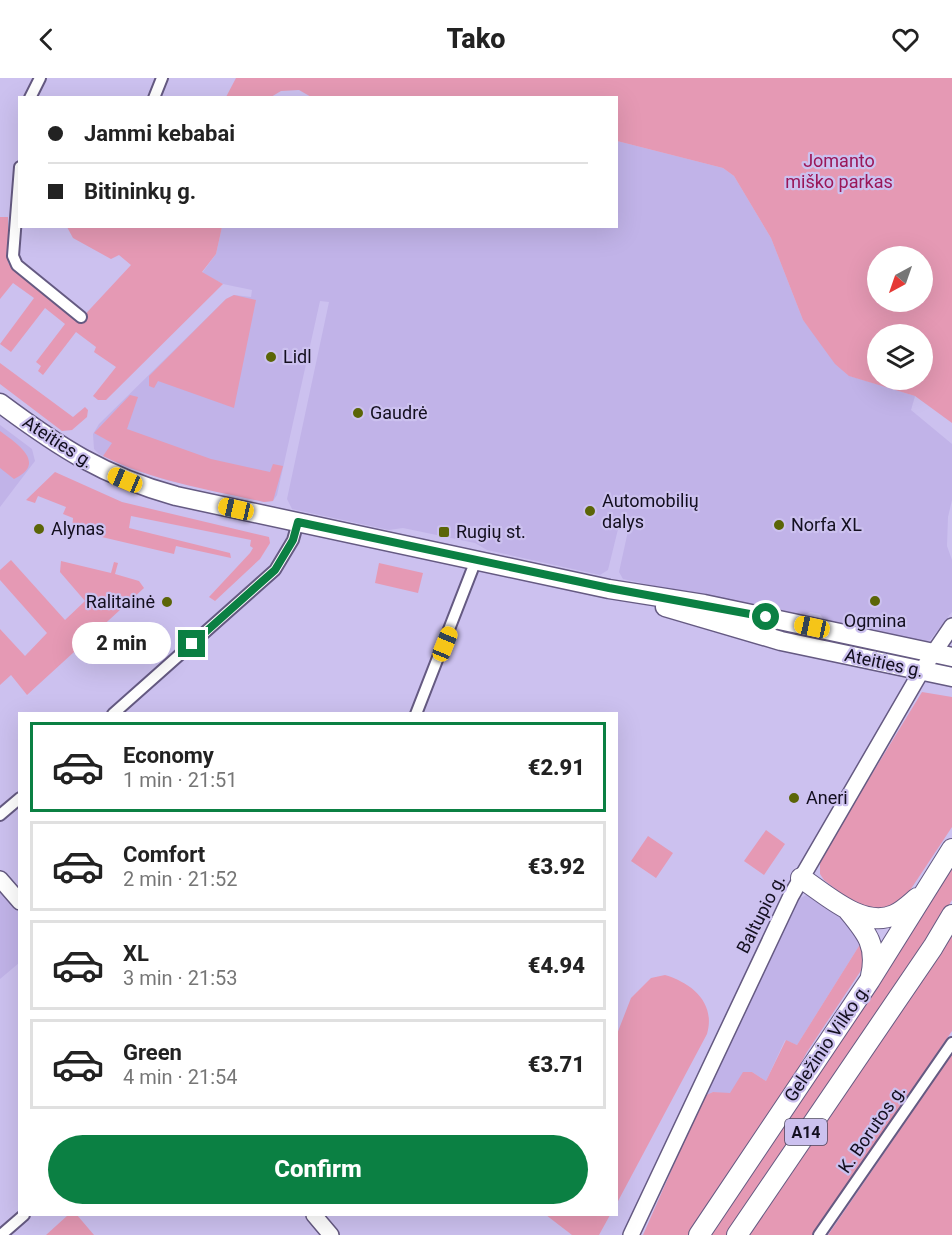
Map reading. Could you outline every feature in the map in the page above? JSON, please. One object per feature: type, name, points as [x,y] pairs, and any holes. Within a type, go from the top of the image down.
[{"type":"highway","name":"Geležinio Vilko g.","points":[[699,1235],[870,980],[952,849]]},
{"type":"highway","points":[[801,878],[847,909],[878,918],[896,914],[926,891]]},
{"type":"highway","points":[[847,909],[868,936],[874,950],[870,980]]},
{"type":"highway","name":"Geležinio Vilko g.","points":[[737,1235],[933,947],[952,915]]},
{"type":"highway","points":[[933,947],[952,923]]},
{"type":"main road","name":"Ateities g.","points":[[0,403],[88,464],[138,485],[476,560],[609,588],[743,612],[952,657]]},
{"type":"main road","name":"Ateities g.","points":[[609,588],[736,630],[952,677]]},
{"type":"main road","points":[[736,630],[743,612]]},
{"type":"street","points":[[31,96],[40,78]]},
{"type":"street","points":[[155,96],[162,78]]},
{"type":"street","points":[[18,192],[13,256],[17,265],[81,317]]},
{"type":"street","points":[[115,712],[275,570],[293,540],[298,522]]},
{"type":"street","points":[[417,712],[476,560]]},
{"type":"street","name":"Baltupio g.","points":[[631,1235],[759,960],[801,878],[922,670],[952,626]]},
{"type":"street","points":[[0,815],[18,800]]},
{"type":"street","points":[[0,879],[18,900]]},
{"type":"street","name":"K. Borutos g.","points":[[819,1235],[952,1043]]},
{"type":"street","points":[[1,1235],[23,1216]]},
{"type":"street","points":[[315,1216],[332,1235]]},
{"type":"shaded area","points":[[618,141],[723,168],[734,176],[771,238],[803,320],[850,376],[867,381],[867,390],[896,390],[915,396],[911,410],[952,444],[952,500],[948,517],[947,546],[952,560],[952,612],[930,640],[921,643],[883,636],[872,630],[824,620],[820,614],[810,612],[801,618],[623,579],[619,572],[630,522],[620,521],[608,570],[600,575],[487,550],[475,543],[403,528],[389,530],[292,509],[287,499],[329,302],[320,301],[277,495],[273,501],[264,502],[167,480],[126,467],[99,454],[94,449],[93,434],[99,424],[226,299],[234,295],[251,297],[252,290],[223,284],[202,273],[216,254],[222,228],[618,228]]},
{"type":"shaded area","points":[[0,425],[32,449],[35,461],[0,507]]},
{"type":"shaded area","points":[[0,891],[18,911],[18,964],[0,979]]},
{"type":"shaded area","points":[[808,894],[848,916],[864,938],[797,1045],[785,1040],[766,1081],[752,1072],[730,1094],[713,1092],[704,1096],[795,901]]},
{"type":"green space","name":"Jomanto miško parkas","points":[[236,78],[952,78],[952,423],[915,396],[895,390],[933,390],[933,324],[867,324],[867,381],[849,376],[835,364],[803,320],[771,238],[734,176],[723,168],[618,141],[618,96],[310,96],[299,90],[281,91],[273,96],[227,96]]},
{"type":"green space","points":[[0,217],[8,217],[8,263],[78,322],[131,265],[119,255],[111,259],[73,238],[68,228],[222,228],[216,254],[202,272],[223,284],[106,400],[98,400],[93,396],[116,367],[94,352],[96,347],[76,332],[43,375],[38,371],[41,366],[36,362],[65,324],[45,308],[11,352],[0,344],[34,298],[13,283],[0,299]]},
{"type":"green space","points":[[234,295],[256,300],[234,408],[158,381],[154,388],[149,386],[149,376],[226,299]]},
{"type":"green space","points":[[0,363],[73,417],[85,407],[88,410],[87,417],[72,430],[62,431],[0,384]]},
{"type":"green space","points":[[130,395],[138,397],[127,429],[211,459],[270,472],[273,464],[283,466],[273,501],[264,502],[182,484],[122,465],[103,456],[112,443],[94,433]]},
{"type":"green space","points":[[0,431],[20,447],[29,460],[24,473],[14,479],[0,468]]},
{"type":"green space","points":[[55,472],[122,502],[269,537],[270,543],[260,559],[215,601],[209,597],[250,553],[253,548],[250,546],[251,540],[131,516],[129,528],[230,553],[231,558],[176,546],[174,554],[72,530],[73,518],[63,514],[66,507],[38,496],[35,503],[26,500]]},
{"type":"green space","points":[[11,560],[65,620],[85,601],[60,572],[61,561],[111,573],[114,562],[118,563],[115,574],[139,581],[144,588],[27,695],[11,675],[0,685],[0,629],[25,656],[47,633],[0,580],[0,570]]},
{"type":"green space","points":[[379,563],[423,573],[418,593],[375,583]]},
{"type":"green space","points":[[922,692],[952,697],[952,827],[897,910],[858,907],[824,880],[820,874],[820,859]]},
{"type":"green space","points":[[766,830],[785,844],[764,875],[744,861]]},
{"type":"green space","points":[[648,836],[673,853],[656,878],[631,861]]},
{"type":"green space","points":[[952,864],[952,900],[936,927],[729,1235],[706,1235]]},
{"type":"green space","points":[[952,933],[952,1031],[812,1235],[745,1235],[872,1045],[905,1006]]},
{"type":"green space","points":[[864,938],[868,960],[807,1052],[782,1098],[691,1235],[643,1235],[704,1096],[713,1092],[730,1093],[743,1072],[752,1072],[766,1081],[786,1040],[797,1045]]},
{"type":"green space","points":[[665,975],[693,989],[705,1004],[709,1023],[707,1034],[618,1201],[618,1031],[631,998],[651,978]]},
{"type":"green space","points":[[952,1054],[952,1235],[828,1235]]},
{"type":"green space","points":[[67,1216],[78,1216],[94,1235],[46,1235]]},
{"type":"green space","points":[[547,1216],[609,1216],[599,1235],[572,1235]]},
{"type":"place","name":"Lidl","points":[[271,357]]},
{"type":"place","name":"Gaudrė","points":[[358,413]]},
{"type":"place","name":"Automobilių dalys","points":[[590,511]]},
{"type":"place","name":"Norfa XL","points":[[779,525]]},
{"type":"place","name":"Alynas","points":[[39,529]]},
{"type":"place","name":"Rugių st.","points":[[444,532]]},
{"type":"place","name":"Ogmina","points":[[875,601]]},
{"type":"place","name":"Ralitainė","points":[[167,602]]},
{"type":"place","name":"Aneri","points":[[794,798]]},
{"type":"route","points":[[192,644],[275,570],[293,540],[298,522],[609,588],[766,617]]}]
